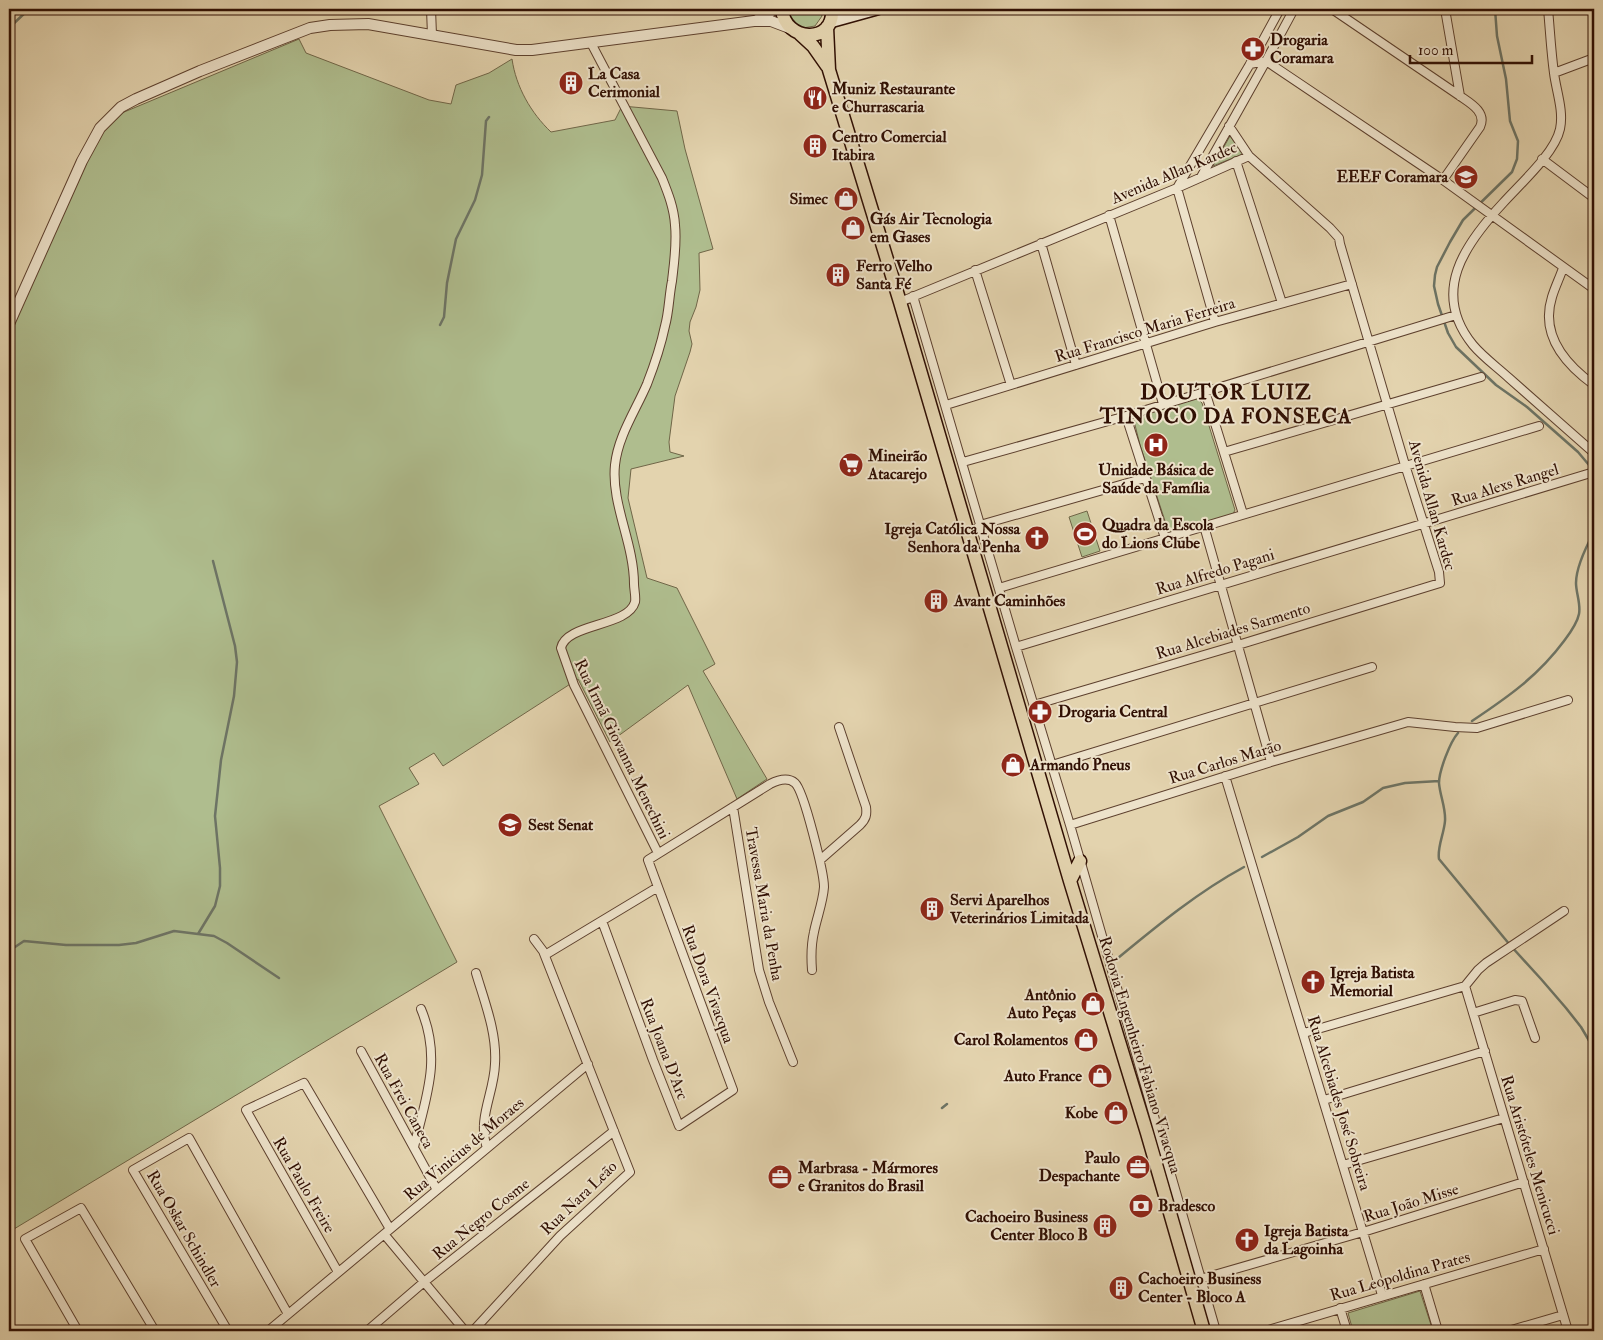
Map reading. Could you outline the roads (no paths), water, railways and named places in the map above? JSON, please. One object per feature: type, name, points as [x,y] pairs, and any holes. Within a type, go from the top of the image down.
[{"type":"highway","name":"Rodovia Engenheiro Fabiano Vivacqua","points":[[782,9],[784,19],[813,46],[829,70]]},
{"type":"highway","name":"Rodovia Engenheiro Fabiano Vivacqua","points":[[832,9],[828,25],[829,70],[900,302],[1070,881],[1132,1062],[1195,1281],[1204,1331]]},
{"type":"highway","points":[[796,31],[810,36],[822,32],[828,25]]},
{"type":"highway","points":[[1070,881],[1080,862]]},
{"type":"main road","points":[[856,9],[877,9]]},
{"type":"main road","points":[[828,25],[871,9]]},
{"type":"street","points":[[432,9],[432,35]]},
{"type":"street","points":[[754,21],[768,15],[775,9]]},
{"type":"street","points":[[1215,322],[1177,188],[1233,94],[1280,9]]},
{"type":"street","points":[[1201,177],[1294,9]]},
{"type":"street","points":[[1332,9],[1478,109],[1482,119],[1480,127],[1443,180]]},
{"type":"street","points":[[1445,9],[1460,96]]},
{"type":"street","points":[[1548,9],[1561,125],[1553,146],[1491,216],[1471,242],[1460,261],[1454,280],[1452,316],[1475,347],[1594,453]]},
{"type":"street","points":[[9,324],[82,161],[100,128],[121,107],[200,71],[310,28],[330,25],[368,24],[516,50],[591,43],[754,21],[771,21],[796,31]]},
{"type":"street","name":"Rua Irmã Giovanna Menechini","points":[[591,43],[662,178],[670,199],[675,224],[675,254],[665,326],[647,383],[621,442],[615,464],[616,490],[631,551],[635,603],[629,611],[620,617],[570,636],[562,643],[561,648],[574,685],[658,853]]},
{"type":"street","points":[[1554,73],[1594,58]]},
{"type":"street","points":[[1250,64],[1266,61],[1443,180],[1594,289]]},
{"type":"street","points":[[1233,94],[1244,100]]},
{"type":"street","points":[[1229,126],[1248,156]]},
{"type":"street","name":"Avenida Allan Kardec","points":[[900,302],[1177,188],[1248,156],[1335,234],[1340,244],[1439,572],[1440,583]]},
{"type":"street","points":[[1542,159],[1594,198]]},
{"type":"street","points":[[1236,162],[1282,303]]},
{"type":"street","points":[[1109,216],[1163,404]]},
{"type":"street","points":[[1041,243],[1076,365]]},
{"type":"street","points":[[1564,268],[1551,298],[1548,314],[1550,332],[1556,347],[1566,361],[1594,384]]},
{"type":"street","points":[[976,270],[1011,385]]},
{"type":"street","name":"Rua Francisco Maria Ferreira","points":[[946,405],[1215,322],[1352,284]]},
{"type":"street","points":[[914,296],[1070,825],[1132,1062]]},
{"type":"street","points":[[963,462],[1126,416],[1452,316]]},
{"type":"street","points":[[1224,452],[1482,377]]},
{"type":"street","points":[[1205,391],[1243,514]]},
{"type":"street","points":[[1126,416],[1165,538]]},
{"type":"street","points":[[999,588],[1539,426]]},
{"type":"street","name":"Rua Alexs Rangel","points":[[1424,524],[1594,472]]},
{"type":"street","points":[[968,537],[980,525],[1145,478]]},
{"type":"street","name":"Rua Alfredo Pagani","points":[[1016,647],[1424,524]]},
{"type":"street","points":[[1204,526],[1271,762]]},
{"type":"street","name":"Rua Alcebiades Sarmento","points":[[1034,705],[1440,583]]},
{"type":"street","points":[[1052,765],[1372,667]]},
{"type":"street","name":"Rua Carlos Marão","points":[[1070,825],[1271,762],[1408,722],[1476,728],[1568,700]]},
{"type":"street","points":[[820,860],[866,819],[866,807],[839,727]]},
{"type":"street","name":"Rua Alcebiades José Sobreira","points":[[1226,776],[1382,1296]]},
{"type":"street","points":[[545,955],[658,887],[648,860],[776,781],[790,780],[795,783],[801,793],[820,860],[824,887],[810,952],[812,970]]},
{"type":"street","name":"Travessa Maria da Penha","points":[[733,807],[760,970],[768,1002],[792,1062]]},
{"type":"street","name":"Rua Dora Vivacqua","points":[[658,887],[733,1090]]},
{"type":"street","points":[[1304,1033],[1465,986],[1478,970],[1564,911]]},
{"type":"street","name":"Rua Joana D'Arc","points":[[602,920],[679,1126],[733,1090]]},
{"type":"street","points":[[534,939],[545,955],[588,1064]]},
{"type":"street","points":[[476,974],[492,1028],[496,1062],[483,1123],[483,1136],[487,1148]]},
{"type":"street","name":"Rua Aristóteles Menicucci","points":[[1465,986],[1568,1331]]},
{"type":"street","points":[[1473,1013],[1515,1000],[1522,1001],[1535,1038]]},
{"type":"street","points":[[414,1148],[431,1074],[432,1059],[428,1026],[421,1009]]},
{"type":"street","name":"Rua Frei Caneca","points":[[361,1051],[437,1190]]},
{"type":"street","points":[[1324,1100],[1485,1051]]},
{"type":"street","name":"Rua Nara Leão","points":[[473,1331],[560,1236],[630,1172],[588,1064]]},
{"type":"street","name":"Rua Vinicius de Moraes","points":[[268,1331],[588,1064]]},
{"type":"street","name":"Rua Paulo Freire","points":[[338,1272],[246,1110],[304,1083],[387,1231]]},
{"type":"street","points":[[1343,1165],[1504,1118]]},
{"type":"street","name":"Rua Negro Cosme","points":[[367,1331],[424,1282],[614,1130]]},
{"type":"street","name":"Rua Oskar Schindler","points":[[228,1331],[133,1170],[189,1138],[288,1314]]},
{"type":"street","name":"Rua João Misse","points":[[1195,1281],[1524,1182]]},
{"type":"street","points":[[78,1331],[25,1239],[81,1208],[155,1331]]},
{"type":"street","points":[[387,1231],[424,1282],[465,1331]]},
{"type":"street","name":"Rua Leopoldina Prates","points":[[1265,1331],[1544,1249]]},
{"type":"street","points":[[1195,1281],[1216,1331]]},
{"type":"street","points":[[1424,1284],[1438,1331]]},
{"type":"street","points":[[1340,1308],[1347,1331]]},
{"type":"street","points":[[1508,1331],[1563,1315]]},
{"type":"waterway","points":[[9,28],[29,9]]},
{"type":"waterway","points":[[1495,9],[1497,36],[1506,79],[1510,121],[1518,141],[1517,159],[1512,172],[1463,220],[1437,267],[1434,286],[1448,333],[1456,347],[1496,385],[1527,407],[1578,452],[1589,465]]},
{"type":"waterway","points":[[440,325],[444,317],[447,283],[456,239],[475,200],[482,175],[486,121],[489,117]]},
{"type":"waterway","points":[[1472,721],[1533,675],[1554,654],[1571,632],[1579,614],[1576,577],[1585,550],[1594,532]]},
{"type":"waterway","points":[[198,934],[215,906],[220,886],[215,816],[221,760],[234,696],[237,662],[235,646],[213,561]]},
{"type":"waterway","points":[[1458,733],[1448,750],[1439,778],[1445,816],[1439,859],[1510,945],[1566,1008],[1581,1027],[1594,1049]]},
{"type":"waterway","points":[[1262,857],[1298,837],[1328,816],[1363,802],[1383,788],[1405,783],[1439,781]]},
{"type":"waterway","points":[[1118,958],[1194,898],[1244,867]]},
{"type":"waterway","points":[[9,951],[24,941],[66,945],[119,945],[136,943],[174,931],[214,936],[279,978]]},
{"type":"waterway","points":[[942,1108],[947,1104]]},
{"type":"place","name":"Drogaria Coramara","points":[[1253,49]]},
{"type":"place","name":"La Casa Cerimonial","points":[[571,83]]},
{"type":"place","name":"Muniz Restaurante e Churrascaria","points":[[815,98]]},
{"type":"place","name":"Centro Comercial Itabira","points":[[815,146]]},
{"type":"place","name":"EEEF Coramara","points":[[1466,177]]},
{"type":"place","name":"Simec","points":[[846,199]]},
{"type":"place","name":"Gás Air Tecnologia em Gases","points":[[853,228]]},
{"type":"place","name":"Ferro Velho Santa Fé","points":[[838,275]]},
{"type":"place","name":"Unidade Básica de Saúde da Família","points":[[1156,445]]},
{"type":"place","name":"Mineirão Atacarejo","points":[[851,465]]},
{"type":"place","name":"Quadra da Escola do Lions Clube","points":[[1085,534]]},
{"type":"place","name":"Igreja Católica Nossa Senhora da Penha","points":[[1037,538]]},
{"type":"place","name":"Avant Caminhões","points":[[936,601]]},
{"type":"place","name":"Drogaria Central","points":[[1040,712]]},
{"type":"place","name":"Armando Pneus","points":[[1013,765]]},
{"type":"place","name":"Sest Senat","points":[[510,825]]},
{"type":"place","name":"Servi Aparelhos Veterinários Limitada","points":[[932,909]]},
{"type":"place","name":"Igreja Batista Memorial","points":[[1313,982]]},
{"type":"place","name":"Antônio Auto Peças","points":[[1093,1004]]},
{"type":"place","name":"Carol Rolamentos","points":[[1086,1040]]},
{"type":"place","name":"Auto France","points":[[1100,1076]]},
{"type":"place","name":"Kobe","points":[[1116,1113]]},
{"type":"place","name":"Paulo Despachante","points":[[1138,1167]]},
{"type":"place","name":"Marbrasa - Mármores e Granitos do Brasil","points":[[780,1177]]},
{"type":"place","name":"Bradesco","points":[[1141,1206]]},
{"type":"place","name":"Cachoeiro Business Center Bloco B","points":[[1105,1226]]},
{"type":"place","name":"Igreja Batista da Lagoinha","points":[[1247,1240]]},
{"type":"place","name":"Cachoeiro Business Center - Bloco A","points":[[1121,1288]]},
{"type":"district","name":"DOUTOR LUIZ TINOCO DA FONSECA","points":[[1226,404]]}]
